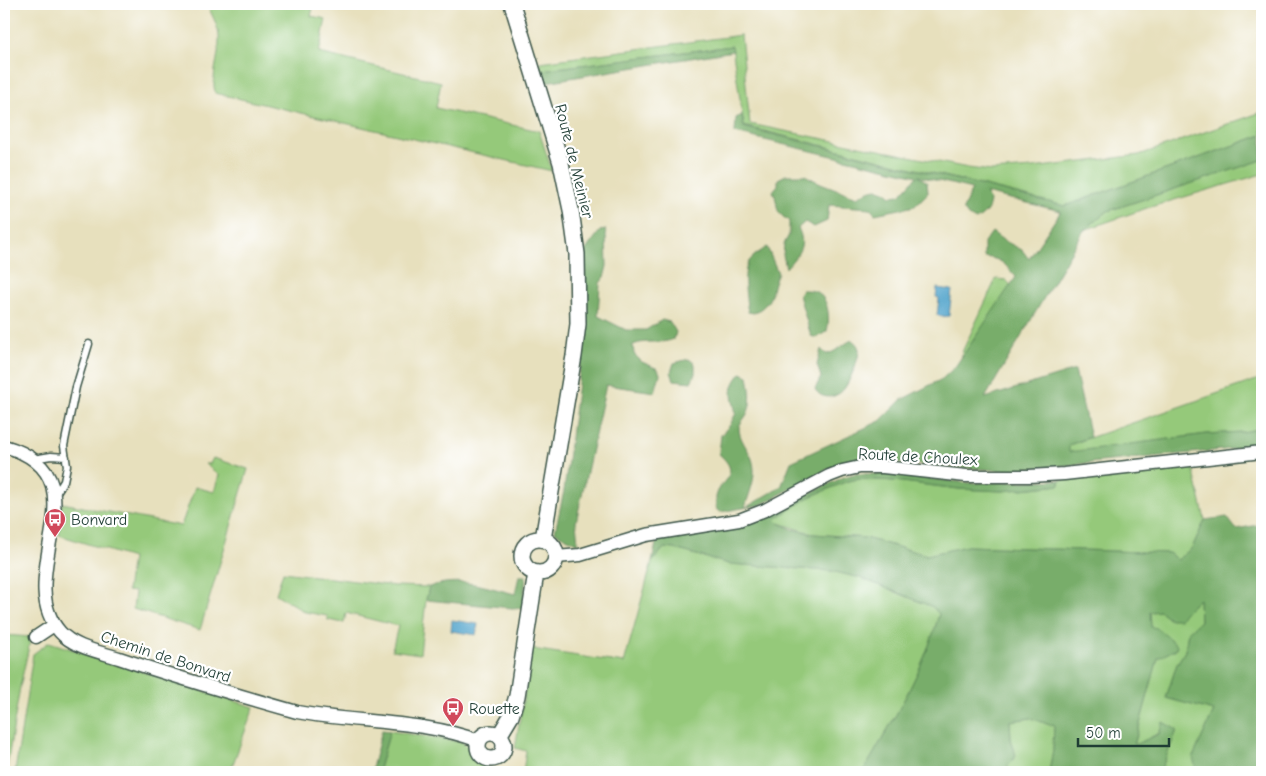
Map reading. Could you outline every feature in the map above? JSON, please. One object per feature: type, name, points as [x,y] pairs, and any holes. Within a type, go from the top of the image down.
[{"type":"street","name":"Route de Meinier","points":[[512,4],[560,163],[571,210],[576,254],[577,332],[543,539]]},
{"type":"street","points":[[4,446],[18,450],[33,459],[52,483],[55,495],[44,593],[49,615],[54,625],[36,637]]},
{"type":"street","name":"Route de Choulex","points":[[556,557],[580,555],[646,535],[738,520],[766,510],[829,476],[860,467],[883,467],[966,476],[1029,476],[1064,474],[1262,452]]},
{"type":"street","points":[[543,539],[553,545],[556,557],[552,567],[542,573],[536,573],[526,567],[522,555],[526,544],[531,540],[543,539]]},
{"type":"street","points":[[500,736],[511,716],[517,696],[536,573]]},
{"type":"street","name":"Chemin de Bonvard","points":[[54,625],[68,639],[80,644],[223,691],[297,712],[321,717],[403,725],[446,732],[479,741]]},
{"type":"street","points":[[486,734],[500,736],[504,746],[497,766],[480,753],[478,747],[479,741],[486,734]]},
{"type":"lane","points":[[55,495],[64,481],[67,466],[64,446],[76,387],[89,344]]},
{"type":"lane","points":[[33,459],[51,456],[66,457]]},
{"type":"green space","points":[[207,4],[293,4],[313,8],[311,16],[326,19],[319,53],[441,82],[436,108],[539,131],[552,171],[215,93],[214,80],[219,36]]},
{"type":"green space","points":[[741,35],[750,124],[968,168],[992,171],[1032,168],[1139,155],[1262,112],[1262,135],[1065,206],[744,126],[732,46],[541,70],[540,62]]},
{"type":"green space","points":[[732,46],[733,51],[546,82],[541,70]]},
{"type":"green space","points":[[742,115],[744,127],[1065,206],[1262,135],[1262,160],[1108,211],[1084,230],[985,398],[1075,370],[1090,437],[1069,445],[1069,452],[1207,434],[1243,432],[1262,428],[1262,446],[1009,471],[871,461],[854,462],[830,468],[760,505],[746,507],[781,487],[791,462],[880,421],[901,400],[942,379],[955,367],[1016,277],[1006,265],[984,257],[984,243],[992,232],[1022,250],[1029,259],[1061,211],[985,193],[990,201],[989,207],[976,220],[968,216],[963,209],[972,189],[918,176],[927,182],[928,193],[915,206],[875,214],[870,208],[829,205],[827,221],[814,227],[805,222],[798,228],[802,240],[800,250],[786,268],[783,255],[784,244],[789,235],[789,221],[780,214],[777,208],[773,191],[778,185],[778,179],[786,175],[805,175],[857,197],[874,189],[882,190],[891,196],[900,195],[917,176],[735,133],[736,118]]},
{"type":"green space","points":[[1262,160],[1262,174],[1147,208],[1084,230],[1108,211]]},
{"type":"green space","points":[[605,229],[607,266],[604,278],[600,283],[598,316],[626,330],[646,330],[662,320],[670,322],[676,332],[674,339],[669,341],[643,342],[633,345],[634,354],[642,362],[658,369],[660,374],[655,392],[606,385],[576,522],[578,544],[555,532],[564,491],[580,368],[585,313],[585,251],[600,231]]},
{"type":"green space","points":[[767,247],[778,273],[766,304],[754,313],[748,312],[745,287],[746,267],[756,254]]},
{"type":"green space","points":[[996,279],[1006,280],[1011,285],[961,359],[963,350]]},
{"type":"green space","points":[[802,290],[816,292],[822,296],[826,305],[828,316],[827,331],[817,338],[811,336],[799,295]]},
{"type":"green space","points":[[852,340],[858,346],[859,353],[854,370],[846,386],[837,395],[829,397],[821,395],[815,389],[821,377],[817,365],[821,349],[826,354]]},
{"type":"green space","points":[[689,359],[695,364],[695,374],[691,382],[674,380],[671,372],[674,363]]},
{"type":"green space","points":[[741,373],[748,376],[750,400],[749,409],[739,427],[739,431],[754,466],[752,484],[745,508],[720,512],[716,509],[718,491],[730,472],[726,461],[719,454],[721,435],[730,425],[736,413],[732,393],[734,384]]},
{"type":"green space","points":[[1262,378],[1262,428],[1243,432],[1207,434],[1068,453],[1069,445]]},
{"type":"green space","points":[[213,458],[248,469],[200,630],[133,609],[135,592],[127,591],[132,558],[59,535],[62,503],[181,526],[195,487],[214,492],[219,475],[205,464],[210,464]]},
{"type":"green space","points":[[1193,468],[1205,520],[1192,548],[1177,560],[1169,553],[968,546],[927,555],[865,538],[814,534],[779,523],[775,519],[807,498],[857,479],[895,481],[959,489],[1002,491],[1060,485],[1060,480]]},
{"type":"green space","points":[[854,474],[881,474],[971,483],[1060,480],[1060,485],[1002,491],[959,489],[895,481],[857,479],[807,498],[775,519],[792,529],[814,534],[865,538],[927,555],[967,546],[1169,553],[1177,560],[1192,548],[1205,520],[1227,517],[1236,529],[1259,525],[1262,535],[1262,762],[1202,771],[1196,769],[1193,757],[1214,711],[1166,698],[1177,664],[1185,651],[1188,632],[1200,621],[1199,599],[1180,619],[1170,619],[1160,611],[1150,612],[1151,627],[1157,628],[1177,645],[1176,649],[1158,658],[1134,745],[1159,734],[1163,722],[1177,730],[1160,772],[1049,772],[1053,750],[1054,724],[1050,725],[1031,718],[1010,721],[1011,739],[1016,756],[1003,772],[863,772],[906,696],[925,656],[939,614],[933,607],[861,578],[831,571],[729,564],[675,549],[664,548],[652,562],[657,539],[725,530],[760,520],[806,495]]},
{"type":"green space","points":[[664,548],[675,549],[729,564],[831,571],[861,578],[933,607],[939,614],[925,656],[906,696],[863,772],[523,772],[526,751],[515,748],[532,649],[624,663],[652,562]]},
{"type":"green space","points":[[283,572],[395,586],[429,587],[420,654],[392,650],[398,626],[346,613],[344,623],[328,620],[327,616],[305,612],[276,594]]},
{"type":"green space","points":[[519,576],[526,576],[523,609],[426,600],[429,587],[451,582],[483,586],[515,594]]},
{"type":"green space","points":[[1199,599],[1200,621],[1188,632],[1185,651],[1177,664],[1166,698],[1214,711],[1193,757],[1202,771],[1262,762],[1262,771],[1160,772],[1177,730],[1163,723],[1159,733],[1134,746],[1158,658],[1175,649],[1151,627],[1150,612],[1160,611],[1170,619],[1185,612]]},
{"type":"green space","points":[[4,635],[31,637],[20,687],[6,772],[4,772]]},
{"type":"green space","points":[[49,642],[254,707],[230,772],[15,772],[33,654]]},
{"type":"green space","points":[[1032,718],[1050,725],[1054,724],[1053,750],[1049,772],[1003,772],[1016,756],[1011,739],[1010,721]]},
{"type":"green space","points":[[382,730],[390,731],[378,772],[371,772]]},
{"type":"green space","points":[[390,731],[462,742],[470,748],[489,772],[378,772]]},
{"type":"water","points":[[937,288],[952,290],[949,316],[942,317],[937,315],[939,298],[936,297]]},
{"type":"water","points":[[452,620],[478,624],[476,635],[451,631]]},
{"type":"place","name":"Bonvard","points":[[55,538]]},
{"type":"place","name":"Rouette","points":[[453,727]]}]
